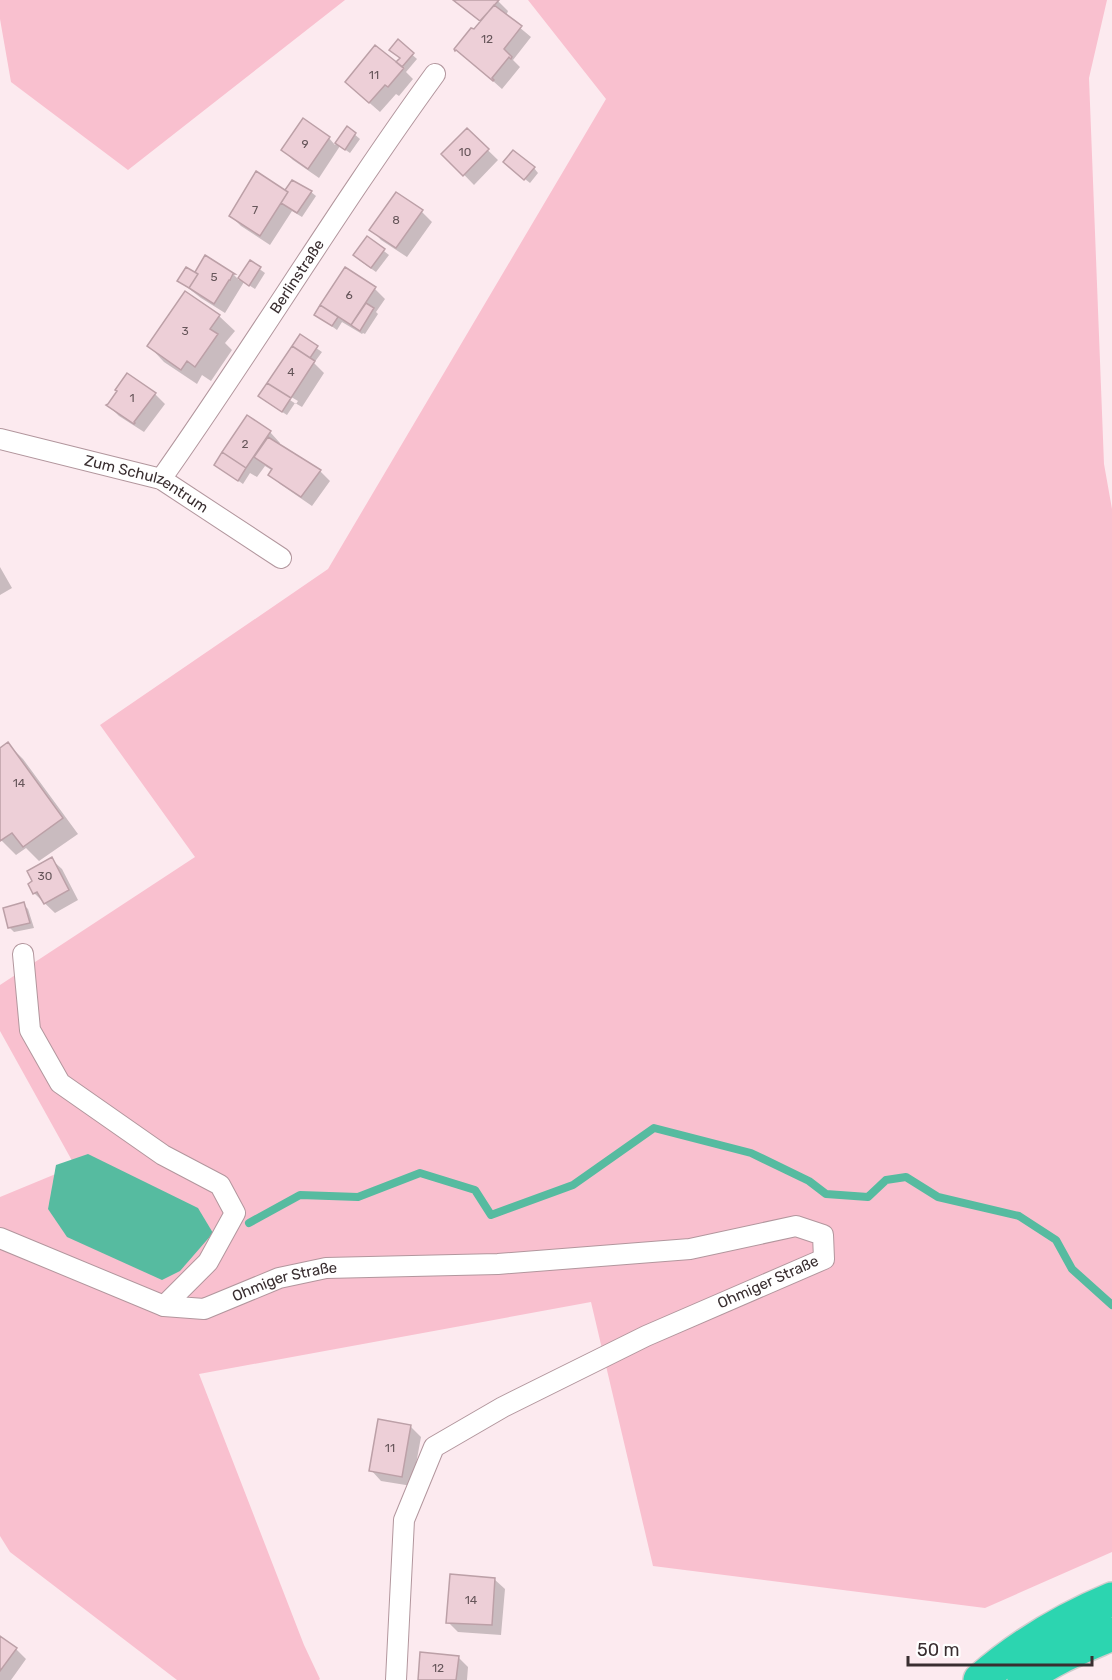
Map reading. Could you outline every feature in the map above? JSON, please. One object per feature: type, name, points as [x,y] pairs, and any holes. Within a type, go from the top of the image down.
[{"type":"highway","points":[[980,1680],[1001,1662],[1045,1632],[1085,1610],[1112,1599]]},
{"type":"highway","points":[[1024,1680],[1065,1655],[1112,1634]]},
{"type":"street","name":"Berlinstraße","points":[[161,479],[211,408],[394,131],[435,74]]},
{"type":"street","name":"Zum Schulzentrum","points":[[0,440],[161,479],[281,558]]},
{"type":"street","points":[[23,954],[30,1030],[60,1083],[163,1155],[220,1185],[235,1213],[208,1263],[164,1306]]},
{"type":"street","name":"Ohmiger Straße","points":[[0,1238],[164,1306],[204,1309],[279,1278],[326,1268],[498,1264],[690,1249],[796,1226],[823,1235],[824,1258],[646,1336],[503,1407],[434,1447],[404,1520],[396,1680]]},
{"type":"shaded area","points":[[0,0],[345,0],[128,170],[11,82],[0,19]]},
{"type":"shaded area","points":[[528,0],[1107,0],[1089,78],[1104,464],[1112,509],[1112,1552],[985,1608],[653,1566],[591,1302],[199,1374],[304,1645],[320,1679],[177,1680],[10,1552],[0,1536],[0,1197],[75,1166],[0,1031],[0,985],[195,857],[100,725],[328,569],[606,99]]},
{"type":"shaded area","points":[[88,1154],[198,1208],[213,1233],[180,1271],[162,1280],[67,1237],[48,1209],[56,1165]]},
{"type":"building","points":[[453,0],[499,0],[480,21]]},
{"type":"building","points":[[494,5],[522,26],[504,49],[512,57],[511,59],[509,57],[492,78],[493,81],[454,49]]},
{"type":"building","points":[[398,39],[414,53],[402,67],[396,62],[400,58],[389,50]]},
{"type":"building","points":[[375,45],[404,68],[388,87],[385,85],[369,103],[345,82]]},
{"type":"building","points":[[303,118],[330,137],[308,169],[281,150]]},
{"type":"building","points":[[347,126],[356,133],[345,150],[335,143]]},
{"type":"building","points":[[467,128],[489,149],[463,176],[441,154]]},
{"type":"building","points":[[513,150],[535,167],[524,180],[503,162]]},
{"type":"building","points":[[256,171],[288,192],[260,236],[229,216]]},
{"type":"building","points":[[292,180],[312,191],[297,213],[281,203],[288,192],[285,190]]},
{"type":"building","points":[[396,192],[423,210],[396,248],[369,230]]},
{"type":"building","points":[[367,236],[385,249],[371,268],[353,255]]},
{"type":"building","points":[[205,255],[235,274],[214,304],[189,288],[198,274],[195,272]]},
{"type":"building","points":[[250,260],[261,267],[249,286],[238,278]]},
{"type":"building","points":[[186,267],[198,274],[189,288],[177,281]]},
{"type":"building","points":[[345,267],[376,287],[351,325],[320,305]]},
{"type":"building","points":[[185,291],[220,315],[210,329],[218,334],[195,367],[187,361],[181,370],[147,346]]},
{"type":"building","points":[[366,303],[374,308],[360,331],[351,325]]},
{"type":"building","points":[[320,305],[338,317],[332,326],[314,315]]},
{"type":"building","points":[[300,334],[318,346],[310,358],[292,346]]},
{"type":"building","points":[[292,346],[315,361],[291,398],[267,383]]},
{"type":"building","points":[[127,373],[156,393],[134,424],[106,405]]},
{"type":"building","points":[[267,383],[291,398],[282,412],[258,396]]},
{"type":"building","points":[[247,415],[271,431],[246,468],[222,452]]},
{"type":"building","points":[[268,437],[321,470],[301,497],[268,475],[272,469],[254,457]]},
{"type":"building","points":[[222,452],[246,468],[238,481],[214,465]]},
{"type":"building","points":[[8,742],[63,818],[23,847],[12,833],[0,841],[0,748]]},
{"type":"building","points":[[52,857],[69,890],[44,904],[37,892],[33,894],[28,884],[32,881],[27,871]]},
{"type":"building","points":[[24,902],[30,923],[8,928],[3,908]]},
{"type":"building","points":[[378,1419],[411,1425],[402,1477],[369,1471]]},
{"type":"building","points":[[450,1574],[495,1578],[492,1625],[446,1623]]},
{"type":"building","points":[[0,1636],[17,1648],[0,1671]]},
{"type":"building","points":[[420,1652],[459,1656],[456,1680],[418,1680]]},
{"type":"waterway","points":[[249,1223],[300,1195],[358,1197],[420,1173],[475,1190],[491,1215],[573,1185],[654,1128],[751,1153],[809,1181],[826,1194],[868,1197],[886,1180],[906,1177],[938,1197],[1019,1216],[1056,1240],[1072,1269],[1112,1305]]}]
